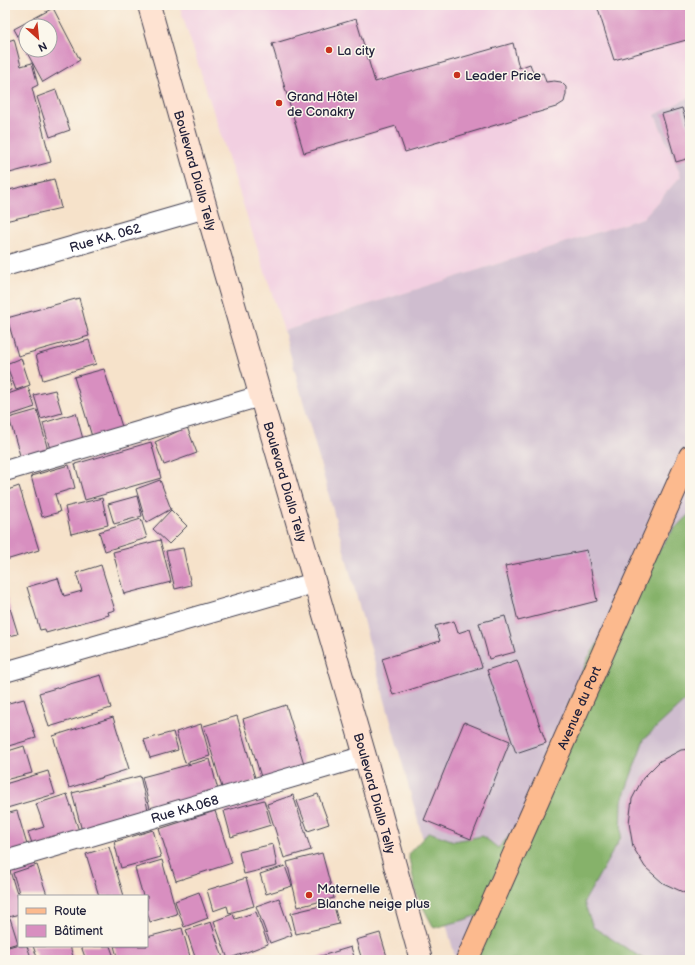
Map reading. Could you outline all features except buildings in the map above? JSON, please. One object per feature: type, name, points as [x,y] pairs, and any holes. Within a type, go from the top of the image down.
[{"type":"main road","name":"Avenue du Port","points":[[467,960],[690,456]]},
{"type":"street","name":"Boulevard Diallo Telly","points":[[149,5],[260,396],[365,756],[421,960]]},
{"type":"street","name":"Rue KA. 062","points":[[5,266],[206,208]]},
{"type":"street","points":[[5,471],[260,396]]},
{"type":"street","points":[[5,672],[314,583]]},
{"type":"street","name":"Rue KA.068","points":[[5,861],[365,756]]},
{"type":"shaded area","points":[[179,5],[690,5],[690,97],[655,115],[681,176],[643,218],[284,331]]},
{"type":"shaded area","points":[[690,97],[690,960],[456,960],[284,331],[643,218],[681,176],[655,115]]},
{"type":"green space","points":[[690,513],[690,696],[644,739],[622,801],[621,837],[584,902],[593,927],[645,960],[462,960],[477,915],[434,928],[417,896],[408,854],[429,832],[454,841],[483,836],[498,848],[519,826],[588,658],[673,530]]},
{"type":"place","name":"La city","points":[[329,50]]},
{"type":"place","name":"Leader Price","points":[[457,75]]},
{"type":"place","name":"Grand Hôtel de Conakry","points":[[279,103]]},
{"type":"place","name":"Maternelle Blanche neige plus","points":[[309,895]]}]
